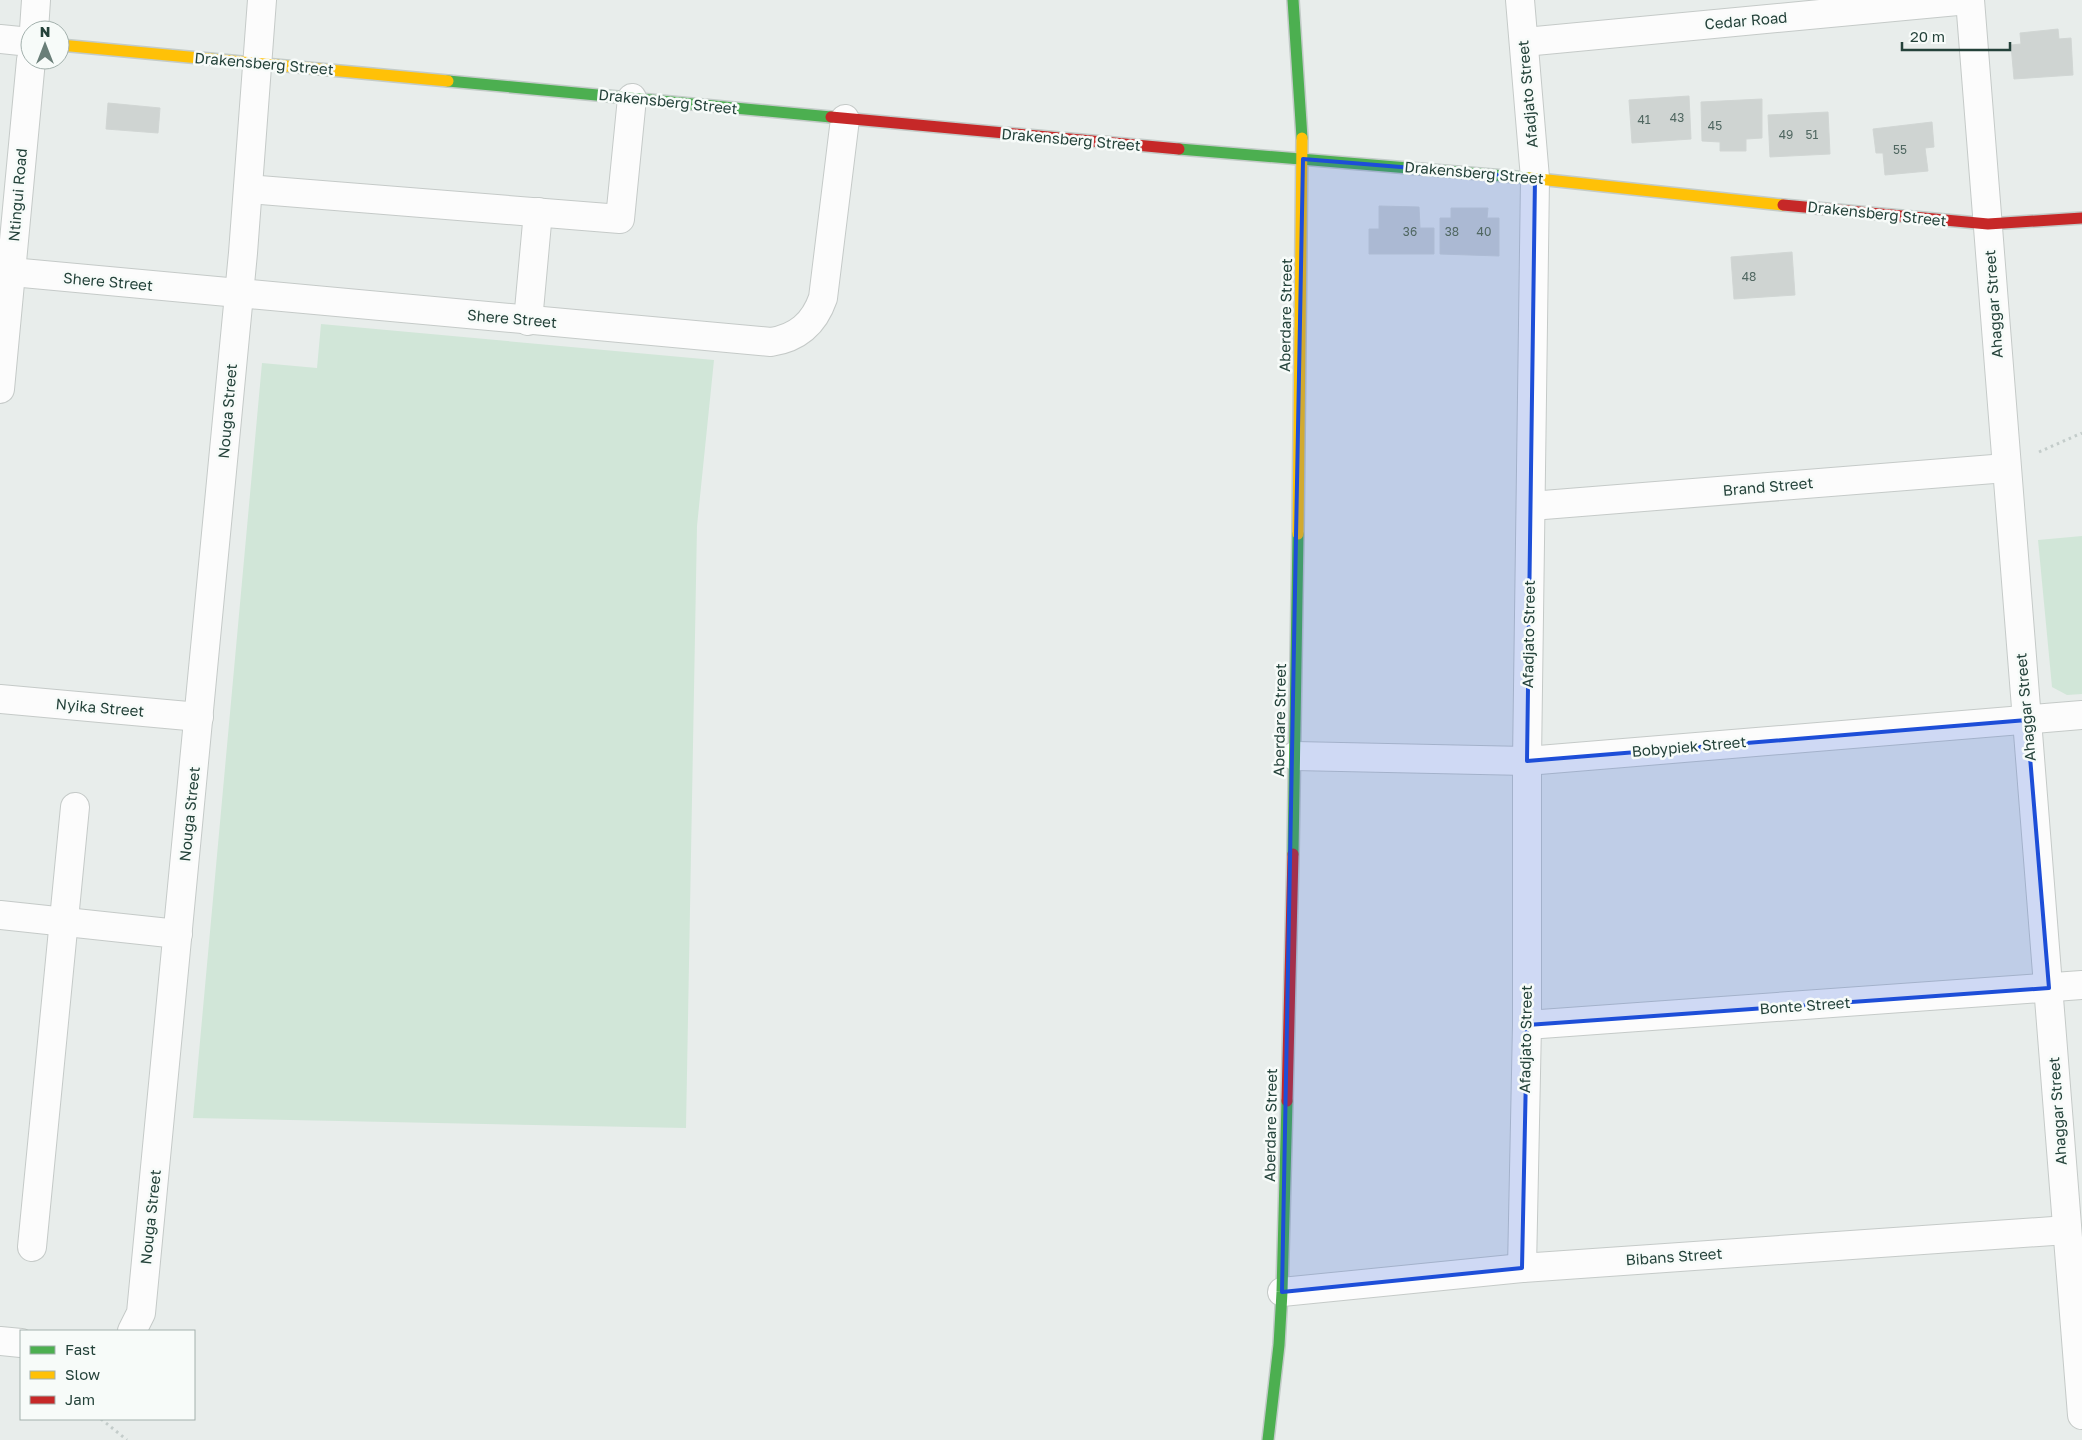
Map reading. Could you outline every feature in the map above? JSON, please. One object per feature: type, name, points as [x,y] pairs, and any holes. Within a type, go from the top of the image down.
[{"type":"street","points":[[35,20],[36,0]]},
{"type":"street","name":"Nouga Street","points":[[132,1330],[141,1313],[178,934],[239,294],[262,0]]},
{"type":"street","name":"Aberdare Street","points":[[1268,1440],[1279,1345],[1282,1292],[1295,756],[1303,159],[1293,0]]},
{"type":"street","name":"Afadjato Street","points":[[1520,0],[1535,178],[1527,760],[1527,1025],[1522,1268]]},
{"type":"street","name":"Cedar Road","points":[[1524,42],[1969,0]]},
{"type":"street","name":"Ahaggar Street","points":[[1969,0],[2067,1230],[2075,1262],[2082,1415]]},
{"type":"street","points":[[0,39],[20,41]]},
{"type":"street","name":"Drakensberg Street","points":[[70,46],[1264,157],[1535,178],[1898,217],[1988,224],[2082,218]]},
{"type":"street","name":"Ntingui Road","points":[[0,389],[6,272],[30,70]]},
{"type":"street","points":[[248,188],[620,219],[632,98]]},
{"type":"street","name":"Shere Street","points":[[6,272],[771,342],[796,335],[814,318],[822,298],[846,119]]},
{"type":"street","points":[[528,321],[538,212]]},
{"type":"street","name":"Brand Street","points":[[1531,506],[2006,468]]},
{"type":"street","name":"Nyika Street","points":[[0,699],[199,717]]},
{"type":"street","name":"Bobypiek Street","points":[[1295,756],[1527,760],[2082,715]]},
{"type":"street","points":[[32,1247],[62,923],[75,807]]},
{"type":"street","points":[[0,915],[178,934]]},
{"type":"street","name":"Bonte Street","points":[[1527,1025],[2082,985]]},
{"type":"street","name":"Bibans Street","points":[[1282,1292],[1522,1268],[2067,1230]]},
{"type":"street","points":[[0,1341],[20,1343]]},
{"type":"path","points":[[2006,468],[2082,433]]},
{"type":"path","points":[[102,1420],[127,1440]]},
{"type":"highlighted area","points":[[1303,159],[1535,178],[1527,761],[2027,720],[2049,988],[1527,1025],[1522,1268],[1282,1292]]},
{"type":"green space","points":[[321,324],[714,360],[697,526],[686,1128],[193,1118],[262,363],[317,368]]},
{"type":"green space","points":[[2082,536],[2082,694],[2067,695],[2052,687],[2038,540]]},
{"type":"building","points":[[2058,29],[2059,39],[2071,38],[2073,75],[2014,79],[2011,45],[2021,44],[2020,33]]},
{"type":"building","points":[[1689,96],[1691,139],[1632,143],[1629,100]]},
{"type":"building","points":[[1762,99],[1762,138],[1746,139],[1746,151],[1720,151],[1720,142],[1702,141],[1701,102]]},
{"type":"building","points":[[108,103],[160,108],[158,133],[106,129]]},
{"type":"building","points":[[1828,112],[1830,154],[1770,157],[1768,115]]},
{"type":"building","points":[[1932,122],[1934,147],[1925,148],[1928,171],[1885,175],[1883,153],[1876,153],[1873,129]]},
{"type":"building","points":[[1379,206],[1419,207],[1420,228],[1434,228],[1434,254],[1369,254],[1369,229],[1379,229]]},
{"type":"building","points":[[1451,208],[1488,208],[1487,218],[1499,218],[1499,256],[1440,254],[1440,218],[1451,218]]},
{"type":"building","points":[[1792,252],[1795,295],[1734,299],[1731,257]]},
{"type":"traffic: fast","points":[[1293,0],[1302,138]]},
{"type":"traffic: fast","points":[[448,81],[831,117]]},
{"type":"traffic: fast","points":[[1179,149],[1529,178]]},
{"type":"traffic: fast","points":[[1293,854],[1298,534]]},
{"type":"traffic: fast","points":[[1268,1440],[1279,1345],[1282,1292],[1287,1101]]},
{"type":"traffic: slow","points":[[70,46],[448,81]]},
{"type":"traffic: slow","points":[[1298,534],[1302,138]]},
{"type":"traffic: slow","points":[[1529,178],[1783,205]]},
{"type":"traffic: jam","points":[[831,117],[1179,149]]},
{"type":"traffic: jam","points":[[1783,205],[1988,224],[2082,218]]},
{"type":"traffic: jam","points":[[1287,1101],[1293,854]]}]
